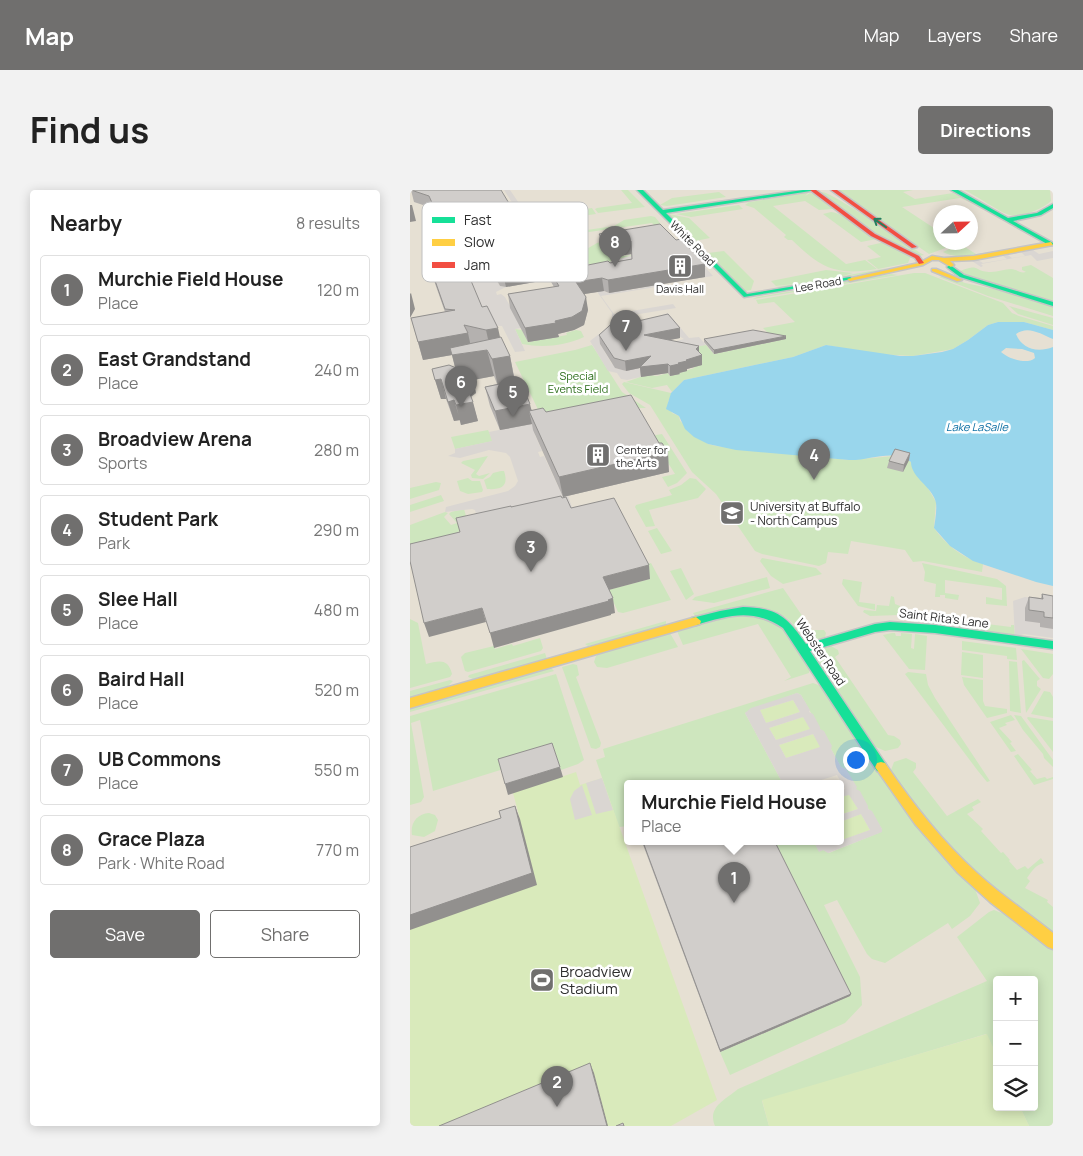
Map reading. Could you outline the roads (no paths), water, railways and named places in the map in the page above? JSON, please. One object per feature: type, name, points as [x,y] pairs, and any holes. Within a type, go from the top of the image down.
[{"type":"street","name":"White Road","points":[[640,190],[746,296]]},
{"type":"street","points":[[660,210],[787,190]]},
{"type":"street","points":[[660,210],[813,190],[874,235],[917,257],[959,275],[1053,304]]},
{"type":"street","points":[[822,190],[856,206]]},
{"type":"street","points":[[834,190],[936,264],[971,284],[1012,291]]},
{"type":"street","points":[[954,190],[1007,220],[1039,214],[1053,206]]},
{"type":"street","name":"Lee Road","points":[[746,296],[1051,244],[1007,220]]},
{"type":"street","name":"Webster Road","points":[[410,702],[736,610],[754,610],[775,616],[790,627],[895,789],[927,830],[964,870],[1053,942]]},
{"type":"street","name":"Saint Rita's Lane","points":[[804,649],[875,628],[890,626],[926,628],[1053,645]]},
{"type":"water","name":"Lake LaSalle","points":[[998,322],[1024,322],[1053,330],[1053,339],[1030,330],[1021,331],[1016,334],[1022,343],[1031,348],[1041,350],[1053,347],[1053,586],[973,561],[950,546],[934,528],[936,503],[934,497],[914,473],[911,462],[904,458],[889,455],[849,460],[736,450],[708,444],[694,437],[685,429],[679,416],[666,409],[671,393],[684,380],[793,357],[826,345],[900,356],[942,352],[953,349],[988,325]],"holes":[[[1006,348],[1022,349],[1034,353],[1035,358],[1023,361],[1009,357],[1001,352]]]},
{"type":"place","name":"Davis Hall","points":[[680,266]]},
{"type":"place","name":"Grace Plaza","points":[[615,267]]},
{"type":"place","name":"UB Commons","points":[[626,351]]},
{"type":"place","name":"Baird Hall","points":[[461,407]]},
{"type":"place","name":"Slee Hall","points":[[513,417]]},
{"type":"place","name":"Center for the Arts","points":[[598,455]]},
{"type":"place","name":"Student Park","points":[[814,480]]},
{"type":"place","name":"University at Buffalo - North Campus","points":[[732,513]]},
{"type":"place","name":"Broadview Arena","points":[[531,572]]},
{"type":"place","name":"Murchie Field House","points":[[734,903]]},
{"type":"place","name":"Broadview Stadium","points":[[542,980]]},
{"type":"place","name":"East Grandstand","points":[[557,1107]]},
{"type":"park label","name":"Special Events Field","points":[[578,381]]}]
